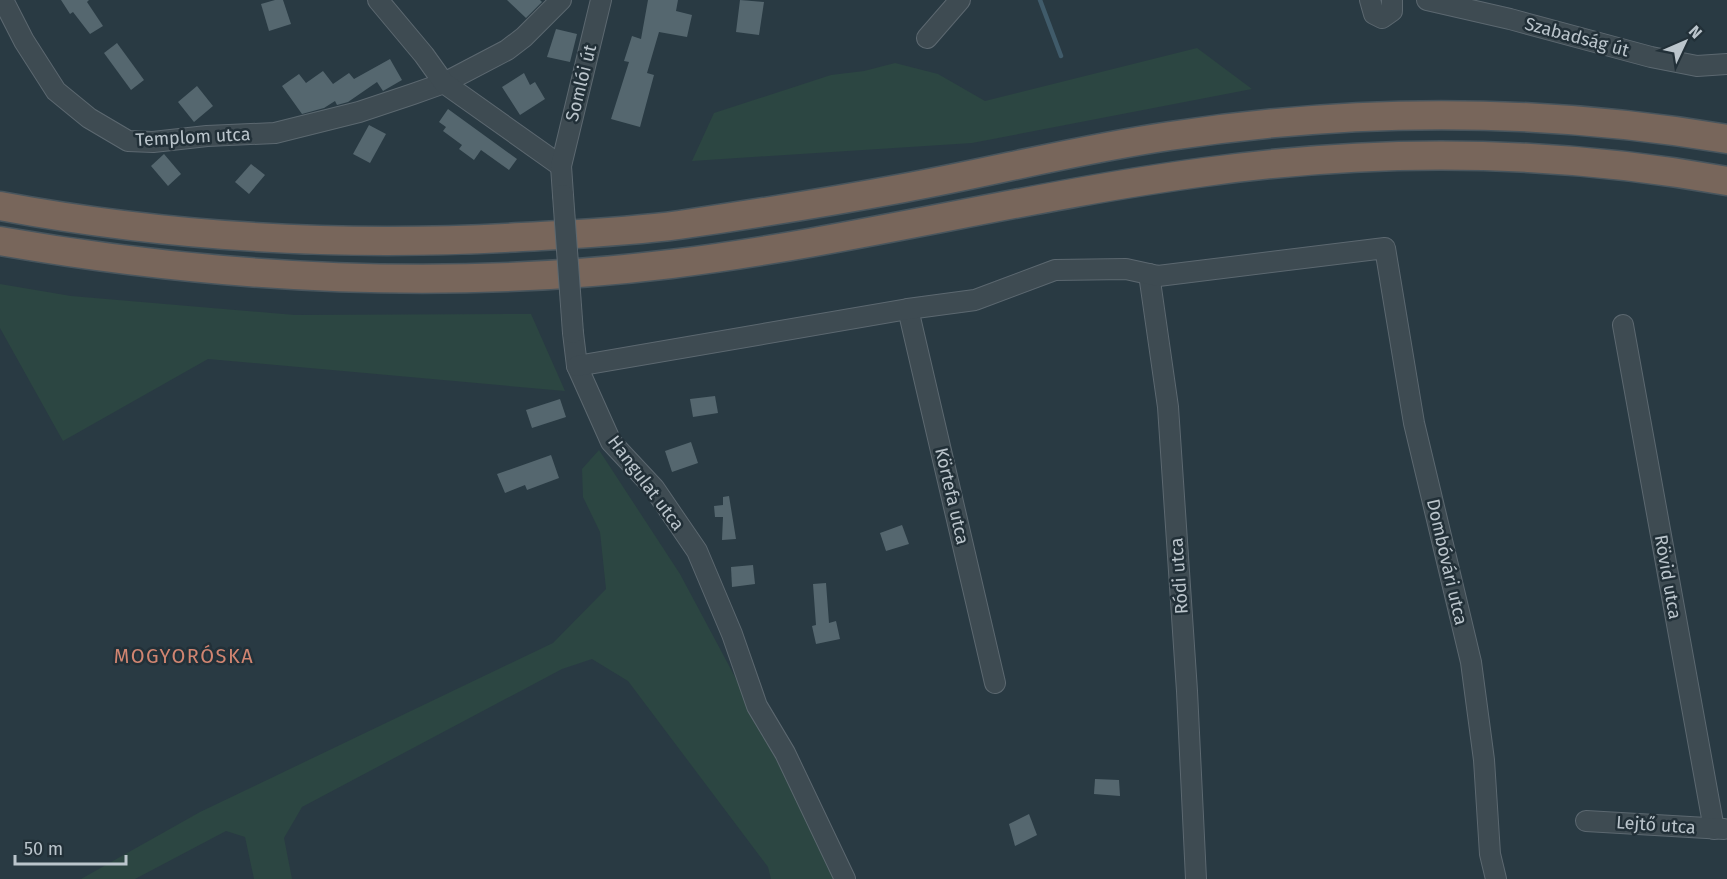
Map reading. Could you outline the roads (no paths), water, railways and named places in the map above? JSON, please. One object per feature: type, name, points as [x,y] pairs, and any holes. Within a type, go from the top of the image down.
[{"type":"highway","points":[[0,206],[58,216],[251,236],[360,242],[448,241],[675,226],[902,188],[1170,136],[1363,116],[1511,116],[1651,128],[1727,139]]},
{"type":"highway","points":[[0,241],[75,254],[242,272],[366,277],[561,274],[779,249],[1106,188],[1203,172],[1309,160],[1454,155],[1524,157],[1647,168],[1727,181]]},
{"type":"street","name":"Templom utca","points":[[3,0],[24,41],[56,92],[89,118],[128,141],[153,142],[207,136],[275,133],[359,112],[444,84],[507,50],[554,7]]},
{"type":"street","points":[[378,0],[444,84],[561,166]]},
{"type":"street","name":"Somlói út","points":[[561,166],[601,0]]},
{"type":"street","points":[[927,38],[960,0]]},
{"type":"street","points":[[1370,0],[1374,14],[1382,18],[1392,11],[1392,0]]},
{"type":"street","name":"Szabadság út","points":[[1427,0],[1520,21],[1651,57],[1697,66],[1727,64]]},
{"type":"street","name":"Hangulat utca","points":[[561,166],[577,366],[611,442],[654,488],[697,551],[732,634],[757,706],[785,753],[845,879]]},
{"type":"street","name":"Dombóvári utca","points":[[1149,274],[1158,276],[1385,248],[1414,423],[1471,662],[1484,760],[1490,854],[1496,879]]},
{"type":"street","points":[[577,366],[908,309],[975,300],[1055,270],[1126,269],[1149,274]]},
{"type":"street","name":"Ródi utca","points":[[1149,274],[1168,407],[1187,691],[1196,879]]},
{"type":"street","name":"Körtefa utca","points":[[908,309],[995,683]]},
{"type":"street","name":"Rövid utca","points":[[1623,325],[1720,829]]},
{"type":"street","name":"Lejtő utca","points":[[1586,821],[1720,829]]},
{"type":"waterway","points":[[1040,0],[1061,56]]},
{"type":"district","name":"MOGYORÓSKA","points":[[184,656]]}]
